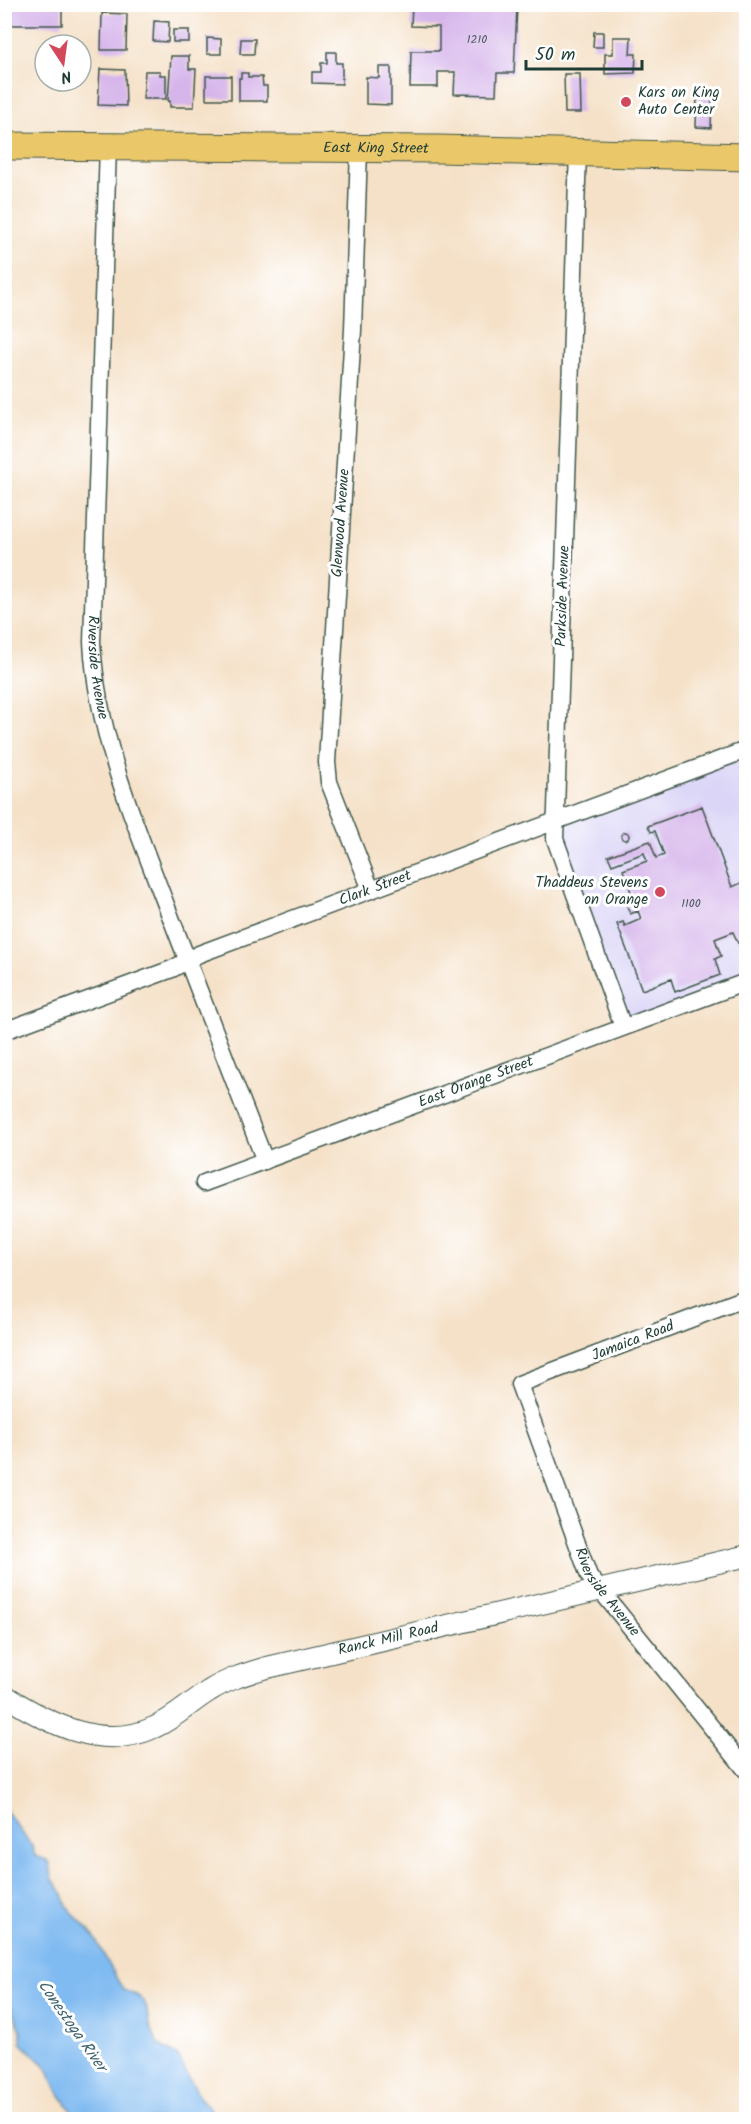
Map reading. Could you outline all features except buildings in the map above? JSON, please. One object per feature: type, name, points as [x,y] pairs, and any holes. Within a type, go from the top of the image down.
[{"type":"main road","name":"East King Street","points":[[4,146],[578,152],[747,157]]},
{"type":"street","name":"Riverside Avenue","points":[[108,146],[92,630],[94,675],[109,749],[265,1161]]},
{"type":"street","name":"Glenwood Avenue","points":[[359,149],[353,330],[327,762],[329,782],[371,890]]},
{"type":"street","name":"Parkside Avenue","points":[[578,152],[555,839],[623,1027]]},
{"type":"street","name":"Clark Street","points":[[4,1031],[172,969],[199,954],[747,750]]},
{"type":"street","name":"East Orange Street","points":[[204,1183],[747,982]]},
{"type":"street","name":"Jamaica Road","points":[[519,1384],[747,1298]]},
{"type":"street","name":"Riverside Avenue","points":[[519,1384],[589,1575],[747,1770]]},
{"type":"street","name":"Ranck Mill Road","points":[[4,1695],[45,1720],[100,1737],[121,1737],[137,1734],[157,1726],[221,1683],[265,1668],[747,1556]]},
{"type":"shaded area","name":"Thaddeus Stevens on Orange","points":[[746,750],[746,982],[623,1027],[556,821]]},
{"type":"water","name":"Conestoga River","points":[[4,1808],[32,1846],[35,1856],[47,1860],[50,1864],[52,1878],[63,1894],[67,1906],[92,1933],[123,1990],[138,1996],[146,2005],[149,2023],[158,2044],[177,2055],[200,2098],[219,2119],[77,2119],[56,2088],[46,2066],[21,2043],[21,2030],[5,1993]]},
{"type":"place","name":"Kars on King Auto Center","points":[[626,102]]},
{"type":"place","name":"Thaddeus Stevens on Orange","points":[[660,892]]}]
